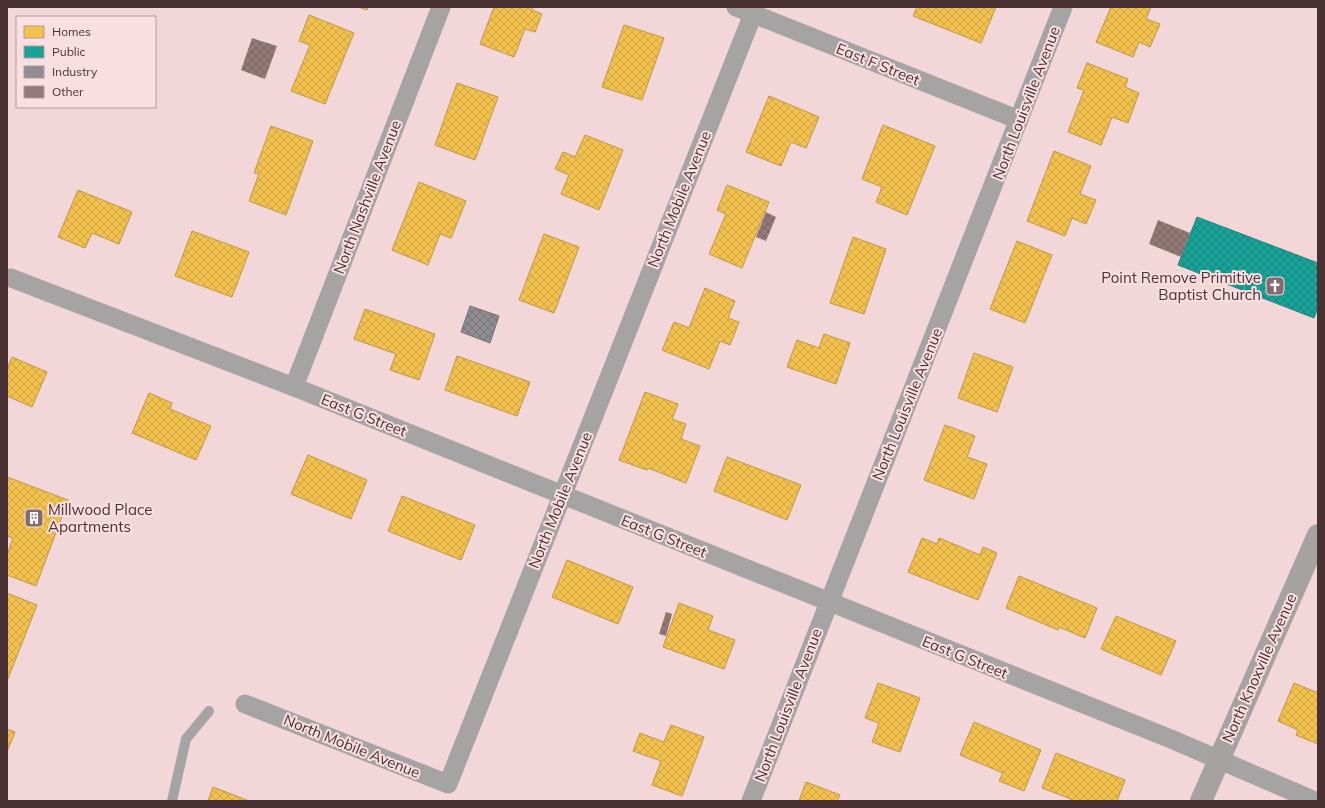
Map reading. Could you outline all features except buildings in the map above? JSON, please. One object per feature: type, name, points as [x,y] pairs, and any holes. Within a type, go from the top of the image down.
[{"type":"street","name":"North Nashville Avenue","points":[[294,387],[441,7]]},
{"type":"street","name":"North Louisville Avenue","points":[[750,801],[1063,7]]},
{"type":"street","name":"East F Street","points":[[744,10],[1019,120]]},
{"type":"street","name":"North Mobile Avenue","points":[[245,704],[448,784],[562,495],[744,10]]},
{"type":"street","name":"East G Street","points":[[11,278],[294,387],[1171,739],[1315,801]]},
{"type":"street","name":"North Knoxville Avenue","points":[[1201,801],[1318,535]]},
{"type":"lane","points":[[172,801],[186,739],[209,711]]},
{"type":"place","name":"Point Remove Primitive Baptist Church","points":[[1275,286]]},
{"type":"place","name":"Millwood Place Apartments","points":[[34,518]]}]
